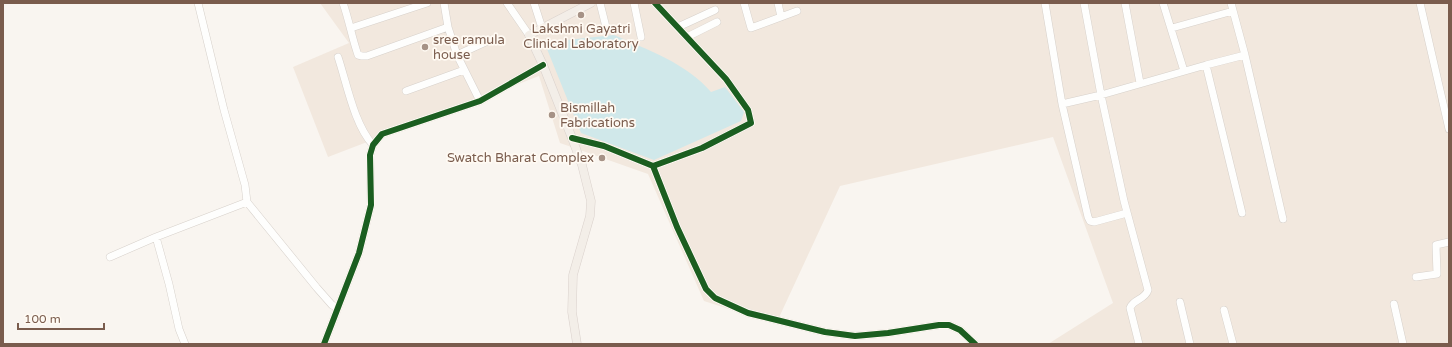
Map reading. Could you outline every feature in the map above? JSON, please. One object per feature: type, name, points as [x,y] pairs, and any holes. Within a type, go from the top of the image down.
[{"type":"main road","points":[[577,344],[572,312],[573,275],[590,216],[591,201],[582,165],[572,138],[543,65],[529,35],[591,3]]},
{"type":"street","points":[[198,3],[247,202],[316,288],[332,305],[338,308]]},
{"type":"street","points":[[342,3],[351,28],[358,55],[362,56],[367,56],[448,27]]},
{"type":"street","points":[[351,28],[428,3]]},
{"type":"street","points":[[444,3],[448,27],[457,55],[480,101]]},
{"type":"street","points":[[507,3],[529,35]]},
{"type":"street","points":[[534,3],[542,28]]},
{"type":"street","points":[[600,3],[606,27]]},
{"type":"street","points":[[634,3],[640,37]]},
{"type":"street","points":[[572,138],[604,146],[653,166],[702,148],[751,123],[748,110],[726,79],[655,3]]},
{"type":"street","points":[[744,3],[750,28],[797,11]]},
{"type":"street","points":[[778,3],[781,17]]},
{"type":"street","points":[[1045,3],[1062,104],[1089,219],[1094,222],[1127,213]]},
{"type":"street","points":[[1084,3],[1101,95],[1127,213],[1148,290],[1145,296],[1132,303],[1130,308],[1139,344]]},
{"type":"street","points":[[1125,3],[1140,83]]},
{"type":"street","points":[[1163,3],[1172,28],[1184,71]]},
{"type":"street","points":[[1231,3],[1283,219]]},
{"type":"street","points":[[1420,3],[1449,128]]},
{"type":"street","points":[[678,27],[715,10]]},
{"type":"street","points":[[1172,28],[1233,11]]},
{"type":"street","points":[[687,37],[717,22]]},
{"type":"street","points":[[457,55],[490,40]]},
{"type":"street","points":[[1062,104],[1101,95],[1206,64],[1244,55]]},
{"type":"street","points":[[338,57],[358,119],[365,136],[373,145]]},
{"type":"street","points":[[1206,64],[1242,213]]},
{"type":"street","points":[[324,344],[359,253],[371,205],[370,155],[373,145],[382,134],[480,101],[543,65]]},
{"type":"street","points":[[406,91],[464,70]]},
{"type":"street","points":[[653,166],[677,228],[706,289],[715,298],[748,313],[794,326],[855,336],[888,333],[939,325],[950,325],[960,330],[975,344]]},
{"type":"street","points":[[110,257],[156,237],[247,202]]},
{"type":"street","points":[[156,237],[170,284],[179,330],[185,344]]},
{"type":"street","points":[[1416,277],[1437,274],[1436,245],[1449,242]]},
{"type":"street","points":[[1180,302],[1190,344]]},
{"type":"street","points":[[1394,304],[1403,344]]},
{"type":"street","points":[[1224,310],[1233,344]]},
{"type":"shaded area","points":[[320,3],[1449,3],[1449,344],[1048,344],[1113,303],[1053,137],[840,186],[776,324],[704,301],[648,174],[560,143],[539,76],[328,157],[293,67],[349,43]]},
{"type":"water","points":[[614,35],[666,58],[678,65],[701,82],[711,92],[725,87],[744,112],[741,121],[654,160],[581,133],[547,49],[557,41]]},
{"type":"cycle path","points":[[572,138],[604,146],[653,166],[702,148],[751,123],[748,110],[726,79],[655,3]]},
{"type":"cycle path","points":[[324,344],[359,253],[371,205],[370,155],[373,145],[382,134],[480,101],[543,65]]},
{"type":"cycle path","points":[[653,166],[677,227],[706,289],[715,298],[748,313],[825,332],[855,336],[949,325],[960,330],[975,344]]},
{"type":"place","name":"Lakshmi Gayatri Clinical Laboratory","points":[[581,15]]},
{"type":"place","name":"sree ramula house","points":[[425,47]]},
{"type":"place","name":"Bismillah Fabrications","points":[[552,115]]},
{"type":"place","name":"Swatch Bharat Complex","points":[[602,158]]}]
